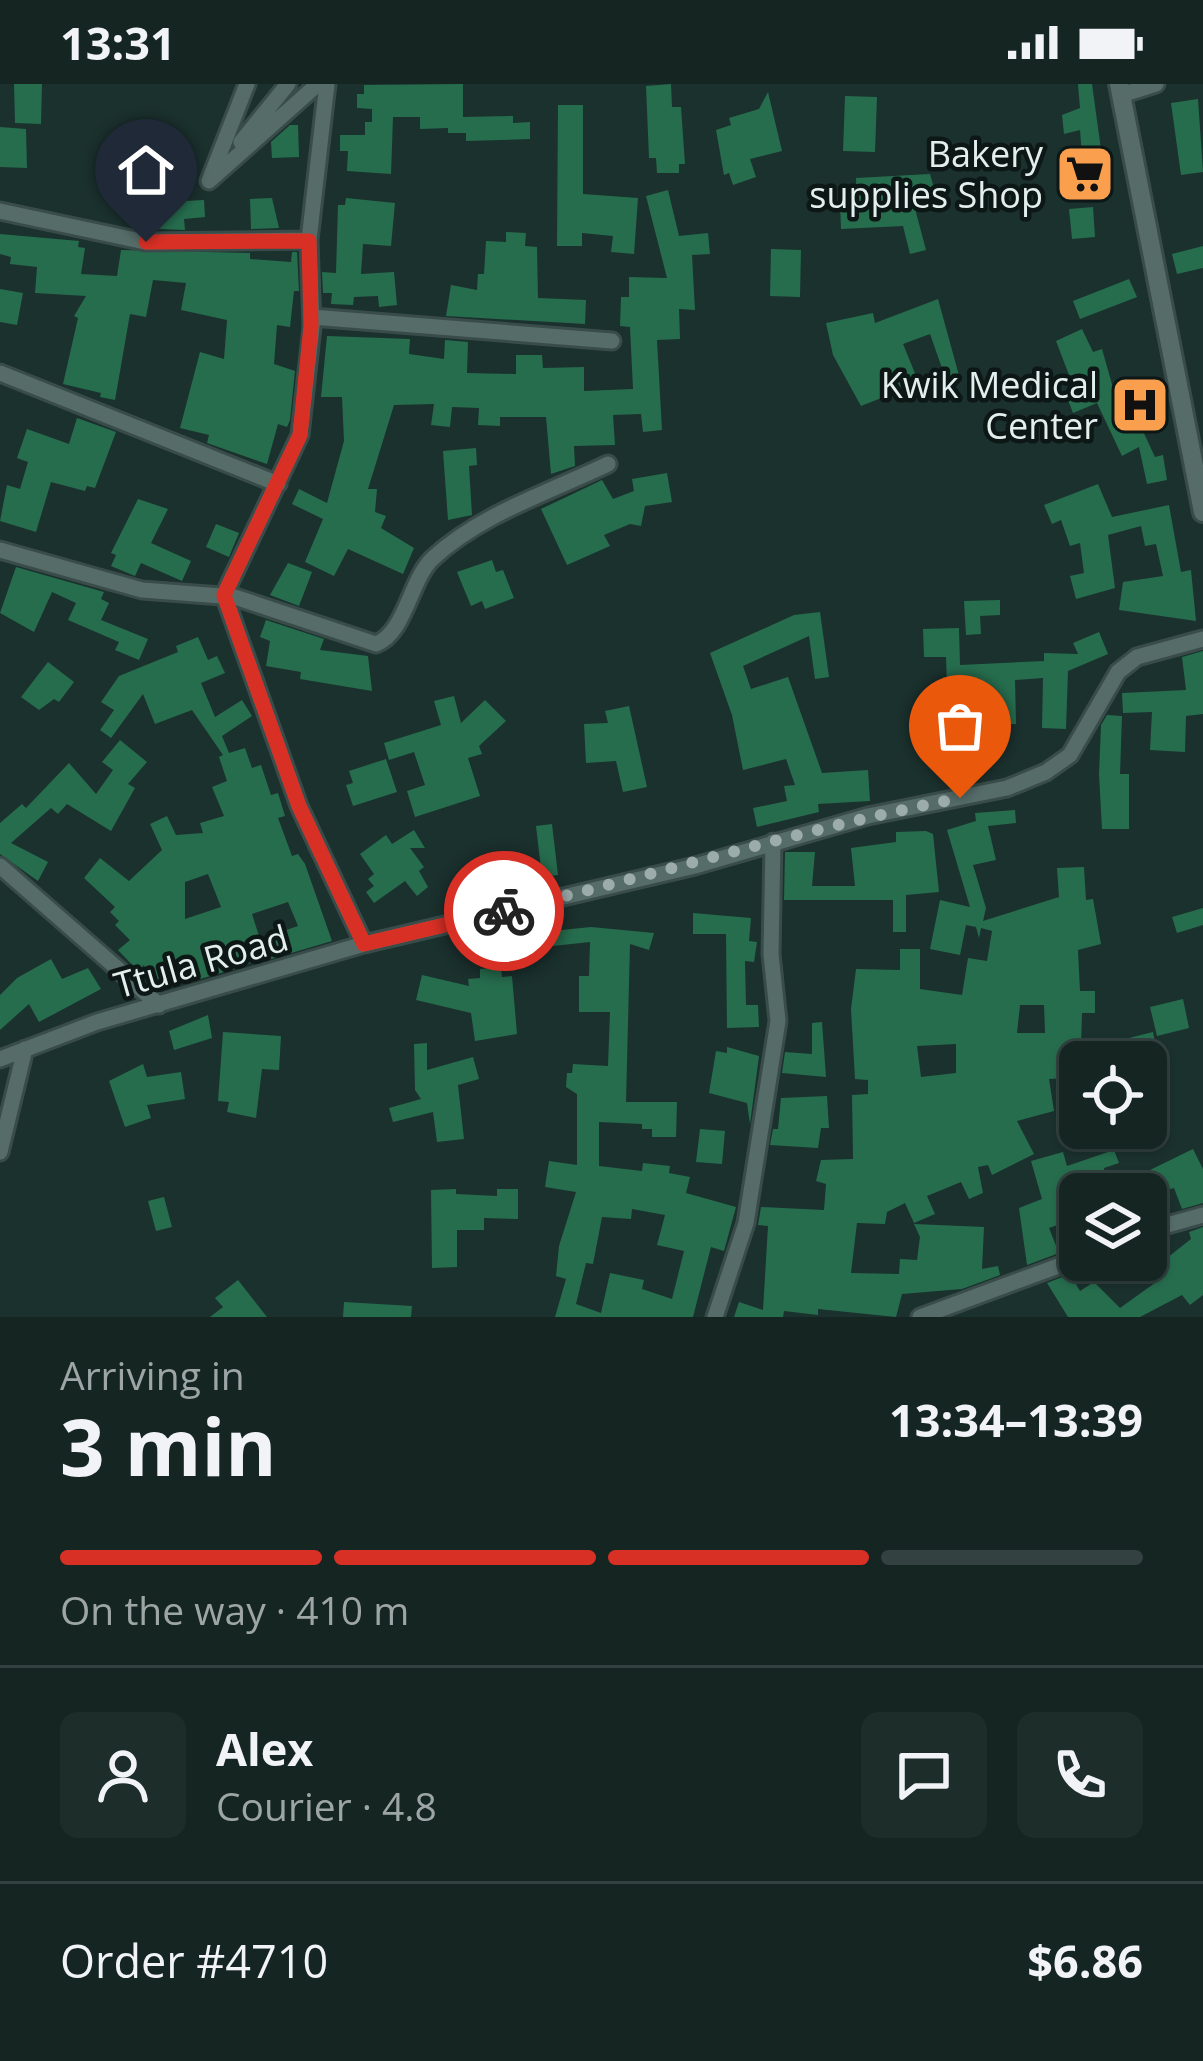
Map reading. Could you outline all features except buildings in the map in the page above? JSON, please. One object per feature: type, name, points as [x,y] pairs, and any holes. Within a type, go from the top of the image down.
[{"type":"street","points":[[209,181],[247,84]]},
{"type":"street","points":[[209,181],[288,84]]},
{"type":"street","points":[[209,181],[323,84]]},
{"type":"street","points":[[323,84],[309,241],[311,317],[300,435],[224,595],[299,806],[364,944]]},
{"type":"street","points":[[1156,84],[1120,90],[1194,422],[1203,512]]},
{"type":"street","points":[[0,211],[146,242],[309,241]]},
{"type":"street","points":[[311,317],[612,341]]},
{"type":"street","points":[[0,373],[278,484]]},
{"type":"street","points":[[0,550],[142,590],[224,595],[269,606],[367,642],[383,642],[424,568],[440,552],[477,526],[608,464]]},
{"type":"street","name":"Ttula Road","points":[[0,1059],[364,944],[1007,788],[1046,772],[1070,755],[1118,672],[1137,657],[1203,639]]},
{"type":"street","points":[[716,1317],[746,1223],[778,1021],[771,954],[772,842]]},
{"type":"street","points":[[0,866],[159,1005]]},
{"type":"street","points":[[0,1152],[25,1049]]},
{"type":"street","points":[[1167,1225],[1203,1215]]},
{"type":"street","points":[[920,1317],[1059,1266]]},
{"type":"way so far","points":[[504,911],[695,866],[868,816],[960,798]]},
{"type":"place","name":"Bakery supplies Shop","points":[[1085,174]]},
{"type":"place","name":"Kwik Medical Center","points":[[1140,405]]},
{"type":"route","points":[[146,242],[309,241],[311,326],[300,435],[224,595],[299,806],[364,944],[504,911]]}]
